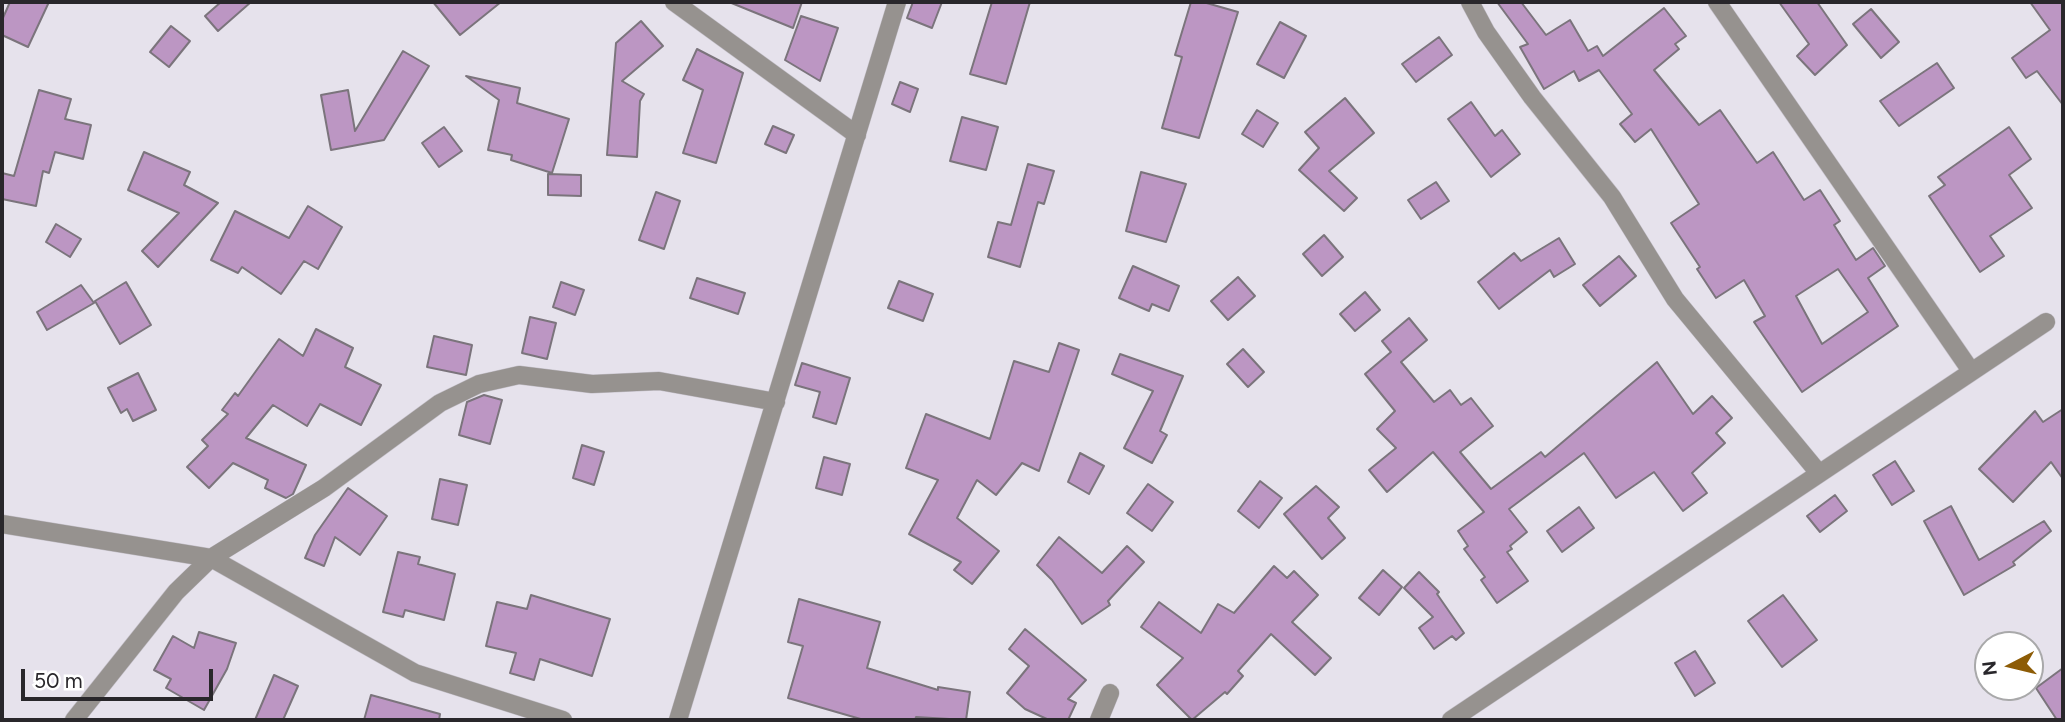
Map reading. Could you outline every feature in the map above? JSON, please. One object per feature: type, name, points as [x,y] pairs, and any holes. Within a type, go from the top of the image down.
[{"type":"street","points":[[674,2],[857,135]]},
{"type":"street","points":[[678,720],[897,2]]},
{"type":"street","points":[[1470,2],[1486,32],[1532,97],[1612,197],[1675,299],[1818,472]]},
{"type":"street","points":[[1717,2],[1971,371]]},
{"type":"street","points":[[1451,720],[2046,322]]},
{"type":"street","points":[[75,720],[176,592],[211,558],[324,488],[440,403],[479,384],[519,375],[592,384],[659,381],[776,402]]},
{"type":"street","points":[[2,524],[211,558],[415,673],[564,720]]},
{"type":"street","points":[[1099,720],[1110,693]]},
{"type":"building","points":[[10,2],[49,2],[28,47],[2,35],[2,20]]},
{"type":"building","points":[[221,2],[251,2],[218,31],[205,16]]},
{"type":"building","points":[[433,2],[501,2],[460,35]]},
{"type":"building","points":[[729,2],[802,2],[793,28]]},
{"type":"building","points":[[913,2],[942,2],[932,28],[907,18]]},
{"type":"building","points":[[992,2],[1030,2],[1006,84],[970,74]]},
{"type":"building","points":[[1191,2],[1203,2],[1238,12],[1199,138],[1162,128],[1182,57],[1175,55]]},
{"type":"building","points":[[1497,2],[1521,2],[1546,35],[1570,20],[1588,51],[1597,46],[1603,56],[1664,8],[1686,36],[1675,44],[1679,49],[1654,70],[1699,125],[1720,110],[1757,163],[1773,152],[1804,200],[1820,190],[1840,221],[1834,225],[1856,260],[1873,248],[1885,266],[1868,278],[1898,326],[1802,392],[1754,322],[1765,316],[1744,280],[1716,298],[1697,269],[1700,267],[1671,223],[1699,204],[1651,129],[1635,142],[1620,124],[1632,114],[1599,70],[1579,81],[1574,71],[1544,89],[1520,47],[1528,44]],"holes":[[[1838,269],[1868,312],[1822,344],[1796,296]]]},
{"type":"building","points":[[1779,2],[1817,2],[1847,45],[1815,75],[1797,56],[1809,44]]},
{"type":"building","points":[[2030,2],[2063,2],[2063,105],[2037,71],[2026,78],[2012,58],[2050,30]]},
{"type":"building","points":[[1871,9],[1899,42],[1881,58],[1853,24]]},
{"type":"building","points":[[801,16],[838,28],[820,81],[785,60]]},
{"type":"building","points":[[641,21],[663,46],[622,81],[644,94],[640,101],[637,157],[607,155],[616,43]]},
{"type":"building","points":[[1280,22],[1306,36],[1284,78],[1257,64]]},
{"type":"building","points":[[171,26],[190,41],[169,67],[150,52]]},
{"type":"building","points":[[1439,37],[1452,55],[1416,82],[1402,64]]},
{"type":"building","points":[[697,49],[743,73],[716,163],[683,153],[703,90],[683,80]]},
{"type":"building","points":[[403,51],[429,66],[384,140],[331,150],[321,95],[348,90],[355,131]]},
{"type":"building","points":[[1937,63],[1954,88],[1899,126],[1880,101]]},
{"type":"building","points":[[466,76],[520,88],[517,103],[569,119],[552,173],[511,160],[512,155],[488,150],[499,100]]},
{"type":"building","points":[[900,82],[918,89],[910,112],[892,104]]},
{"type":"building","points":[[39,90],[71,99],[65,119],[91,125],[83,159],[55,152],[49,173],[43,171],[36,206],[2,199],[2,173],[14,176]]},
{"type":"building","points":[[1345,98],[1374,133],[1329,171],[1357,198],[1344,211],[1299,170],[1319,148],[1305,132]]},
{"type":"building","points":[[1471,102],[1495,136],[1502,130],[1520,154],[1491,177],[1448,119]]},
{"type":"building","points":[[1257,110],[1278,123],[1263,147],[1242,134]]},
{"type":"building","points":[[962,117],[998,127],[986,170],[950,161]]},
{"type":"building","points":[[773,126],[794,135],[786,153],[765,144]]},
{"type":"building","points":[[444,127],[462,151],[439,167],[422,143]]},
{"type":"building","points":[[2009,127],[2031,159],[2009,175],[2032,208],[1990,236],[2004,256],[1980,272],[1929,196],[1945,185],[1938,177]]},
{"type":"building","points":[[144,152],[190,172],[184,185],[218,203],[158,267],[142,251],[179,213],[128,190]]},
{"type":"building","points":[[1028,164],[1054,171],[1044,204],[1038,202],[1020,267],[988,257],[998,222],[1011,225]]},
{"type":"building","points":[[1141,172],[1186,184],[1166,242],[1126,231]]},
{"type":"building","points":[[548,174],[581,175],[581,196],[548,195]]},
{"type":"building","points":[[1436,182],[1449,201],[1421,219],[1408,200]]},
{"type":"building","points":[[656,192],[680,201],[664,249],[639,240]]},
{"type":"building","points":[[308,206],[342,227],[318,269],[304,261],[281,294],[242,267],[238,273],[211,260],[235,211],[289,238]]},
{"type":"building","points":[[56,224],[81,239],[70,257],[46,242]]},
{"type":"building","points":[[1324,235],[1343,257],[1322,276],[1303,254]]},
{"type":"building","points":[[1559,238],[1575,264],[1554,277],[1550,270],[1499,309],[1478,282],[1514,253],[1521,261]]},
{"type":"building","points":[[1619,256],[1636,276],[1600,306],[1583,285]]},
{"type":"building","points":[[1133,266],[1179,286],[1169,311],[1152,304],[1149,311],[1119,298]]},
{"type":"building","points":[[1238,277],[1255,296],[1228,320],[1211,301]]},
{"type":"building","points":[[697,278],[745,293],[738,314],[690,298]]},
{"type":"building","points":[[899,281],[933,294],[923,321],[888,308]]},
{"type":"building","points":[[126,282],[151,325],[120,344],[95,301]]},
{"type":"building","points":[[561,282],[584,290],[575,315],[553,307]]},
{"type":"building","points":[[81,285],[94,303],[47,330],[37,312]]},
{"type":"building","points":[[1365,292],[1380,310],[1355,331],[1340,314]]},
{"type":"building","points":[[530,317],[556,323],[547,359],[522,353]]},
{"type":"building","points":[[1409,318],[1427,340],[1401,362],[1434,402],[1450,390],[1461,405],[1471,398],[1493,426],[1460,452],[1491,489],[1541,452],[1545,457],[1657,362],[1693,414],[1712,396],[1732,418],[1716,433],[1725,443],[1692,473],[1707,493],[1683,511],[1654,472],[1616,498],[1584,453],[1509,509],[1527,532],[1510,546],[1512,549],[1507,552],[1528,581],[1497,603],[1481,580],[1485,577],[1464,549],[1468,546],[1458,531],[1484,512],[1433,452],[1387,492],[1369,470],[1396,448],[1377,429],[1395,411],[1365,374],[1391,352],[1382,341]]},
{"type":"building","points":[[316,329],[353,348],[345,367],[381,385],[361,425],[320,404],[307,426],[273,405],[246,438],[306,465],[293,494],[286,498],[265,488],[268,480],[233,463],[209,488],[187,467],[208,446],[202,440],[228,414],[222,410],[235,393],[238,396],[279,339],[303,356]]},
{"type":"building","points":[[434,336],[472,345],[466,375],[427,367]]},
{"type":"building","points":[[1059,343],[1079,350],[1039,471],[1022,463],[996,495],[977,480],[957,518],[999,551],[972,584],[954,570],[961,562],[909,534],[938,480],[906,468],[926,414],[990,439],[1014,361],[1049,372]]},
{"type":"building","points":[[1243,349],[1264,372],[1248,387],[1227,364]]},
{"type":"building","points":[[1120,354],[1183,376],[1160,431],[1167,435],[1152,463],[1124,448],[1153,391],[1112,374]]},
{"type":"building","points":[[802,363],[850,378],[836,424],[813,417],[820,392],[795,385]]},
{"type":"building","points":[[138,373],[156,410],[133,421],[127,409],[121,413],[108,388]]},
{"type":"building","points":[[484,395],[502,400],[490,444],[459,435],[467,402]]},
{"type":"building","points":[[2063,409],[2063,479],[2051,462],[2013,502],[1979,469],[2035,411],[2043,422]]},
{"type":"building","points":[[582,445],[604,452],[594,485],[573,478]]},
{"type":"building","points":[[1080,453],[1104,466],[1089,494],[1068,482]]},
{"type":"building","points":[[824,457],[850,464],[842,495],[816,488]]},
{"type":"building","points":[[1895,461],[1914,491],[1892,505],[1873,475]]},
{"type":"building","points":[[440,479],[467,485],[458,525],[432,519]]},
{"type":"building","points":[[1260,481],[1282,498],[1259,528],[1238,511]]},
{"type":"building","points":[[1148,484],[1173,502],[1152,531],[1127,513]]},
{"type":"building","points":[[1316,486],[1339,507],[1328,518],[1345,538],[1322,559],[1284,514]]},
{"type":"building","points":[[348,488],[387,516],[360,555],[335,537],[324,566],[305,558],[315,535]]},
{"type":"building","points":[[1835,495],[1847,511],[1820,532],[1807,516]]},
{"type":"building","points":[[1951,506],[1979,560],[2044,521],[2051,531],[2013,562],[2015,565],[1964,595],[1924,521]]},
{"type":"building","points":[[1579,507],[1594,528],[1562,552],[1547,531]]},
{"type":"building","points":[[1059,537],[1102,573],[1127,546],[1144,562],[1108,601],[1110,605],[1082,624],[1052,580],[1037,565]]},
{"type":"building","points":[[398,552],[420,557],[418,564],[455,574],[444,620],[405,610],[403,617],[383,612]]},
{"type":"building","points":[[1274,566],[1287,578],[1294,571],[1318,595],[1292,622],[1331,658],[1315,675],[1271,634],[1238,671],[1243,676],[1227,694],[1225,692],[1192,720],[1157,685],[1183,658],[1141,627],[1159,602],[1201,633],[1218,604],[1234,613]]},
{"type":"building","points":[[1383,570],[1402,587],[1379,615],[1359,598]]},
{"type":"building","points":[[1419,572],[1439,592],[1437,594],[1464,633],[1456,640],[1452,636],[1434,649],[1419,628],[1433,617],[1404,588]]},
{"type":"building","points":[[531,595],[610,619],[592,676],[540,659],[534,680],[510,673],[516,653],[486,646],[497,602],[527,609]]},
{"type":"building","points":[[1783,595],[1817,640],[1782,667],[1748,621]]},
{"type":"building","points":[[799,599],[880,622],[867,668],[938,690],[938,687],[970,692],[966,720],[916,717],[915,720],[864,720],[788,698],[803,646],[788,642]]},
{"type":"building","points":[[1025,629],[1086,680],[1068,699],[1076,703],[1068,720],[1049,720],[1025,709],[1007,693],[1029,666],[1009,649]]},
{"type":"building","points":[[199,632],[236,643],[227,669],[204,710],[166,688],[171,679],[154,670],[173,636],[194,648]]},
{"type":"building","points":[[1695,651],[1715,683],[1695,696],[1675,663]]},
{"type":"building","points":[[2063,668],[2063,720],[2057,720],[2044,700],[2044,682]]},
{"type":"building","points":[[274,675],[298,686],[283,720],[255,720]]},
{"type":"building","points":[[371,695],[440,714],[439,720],[364,720]]}]
